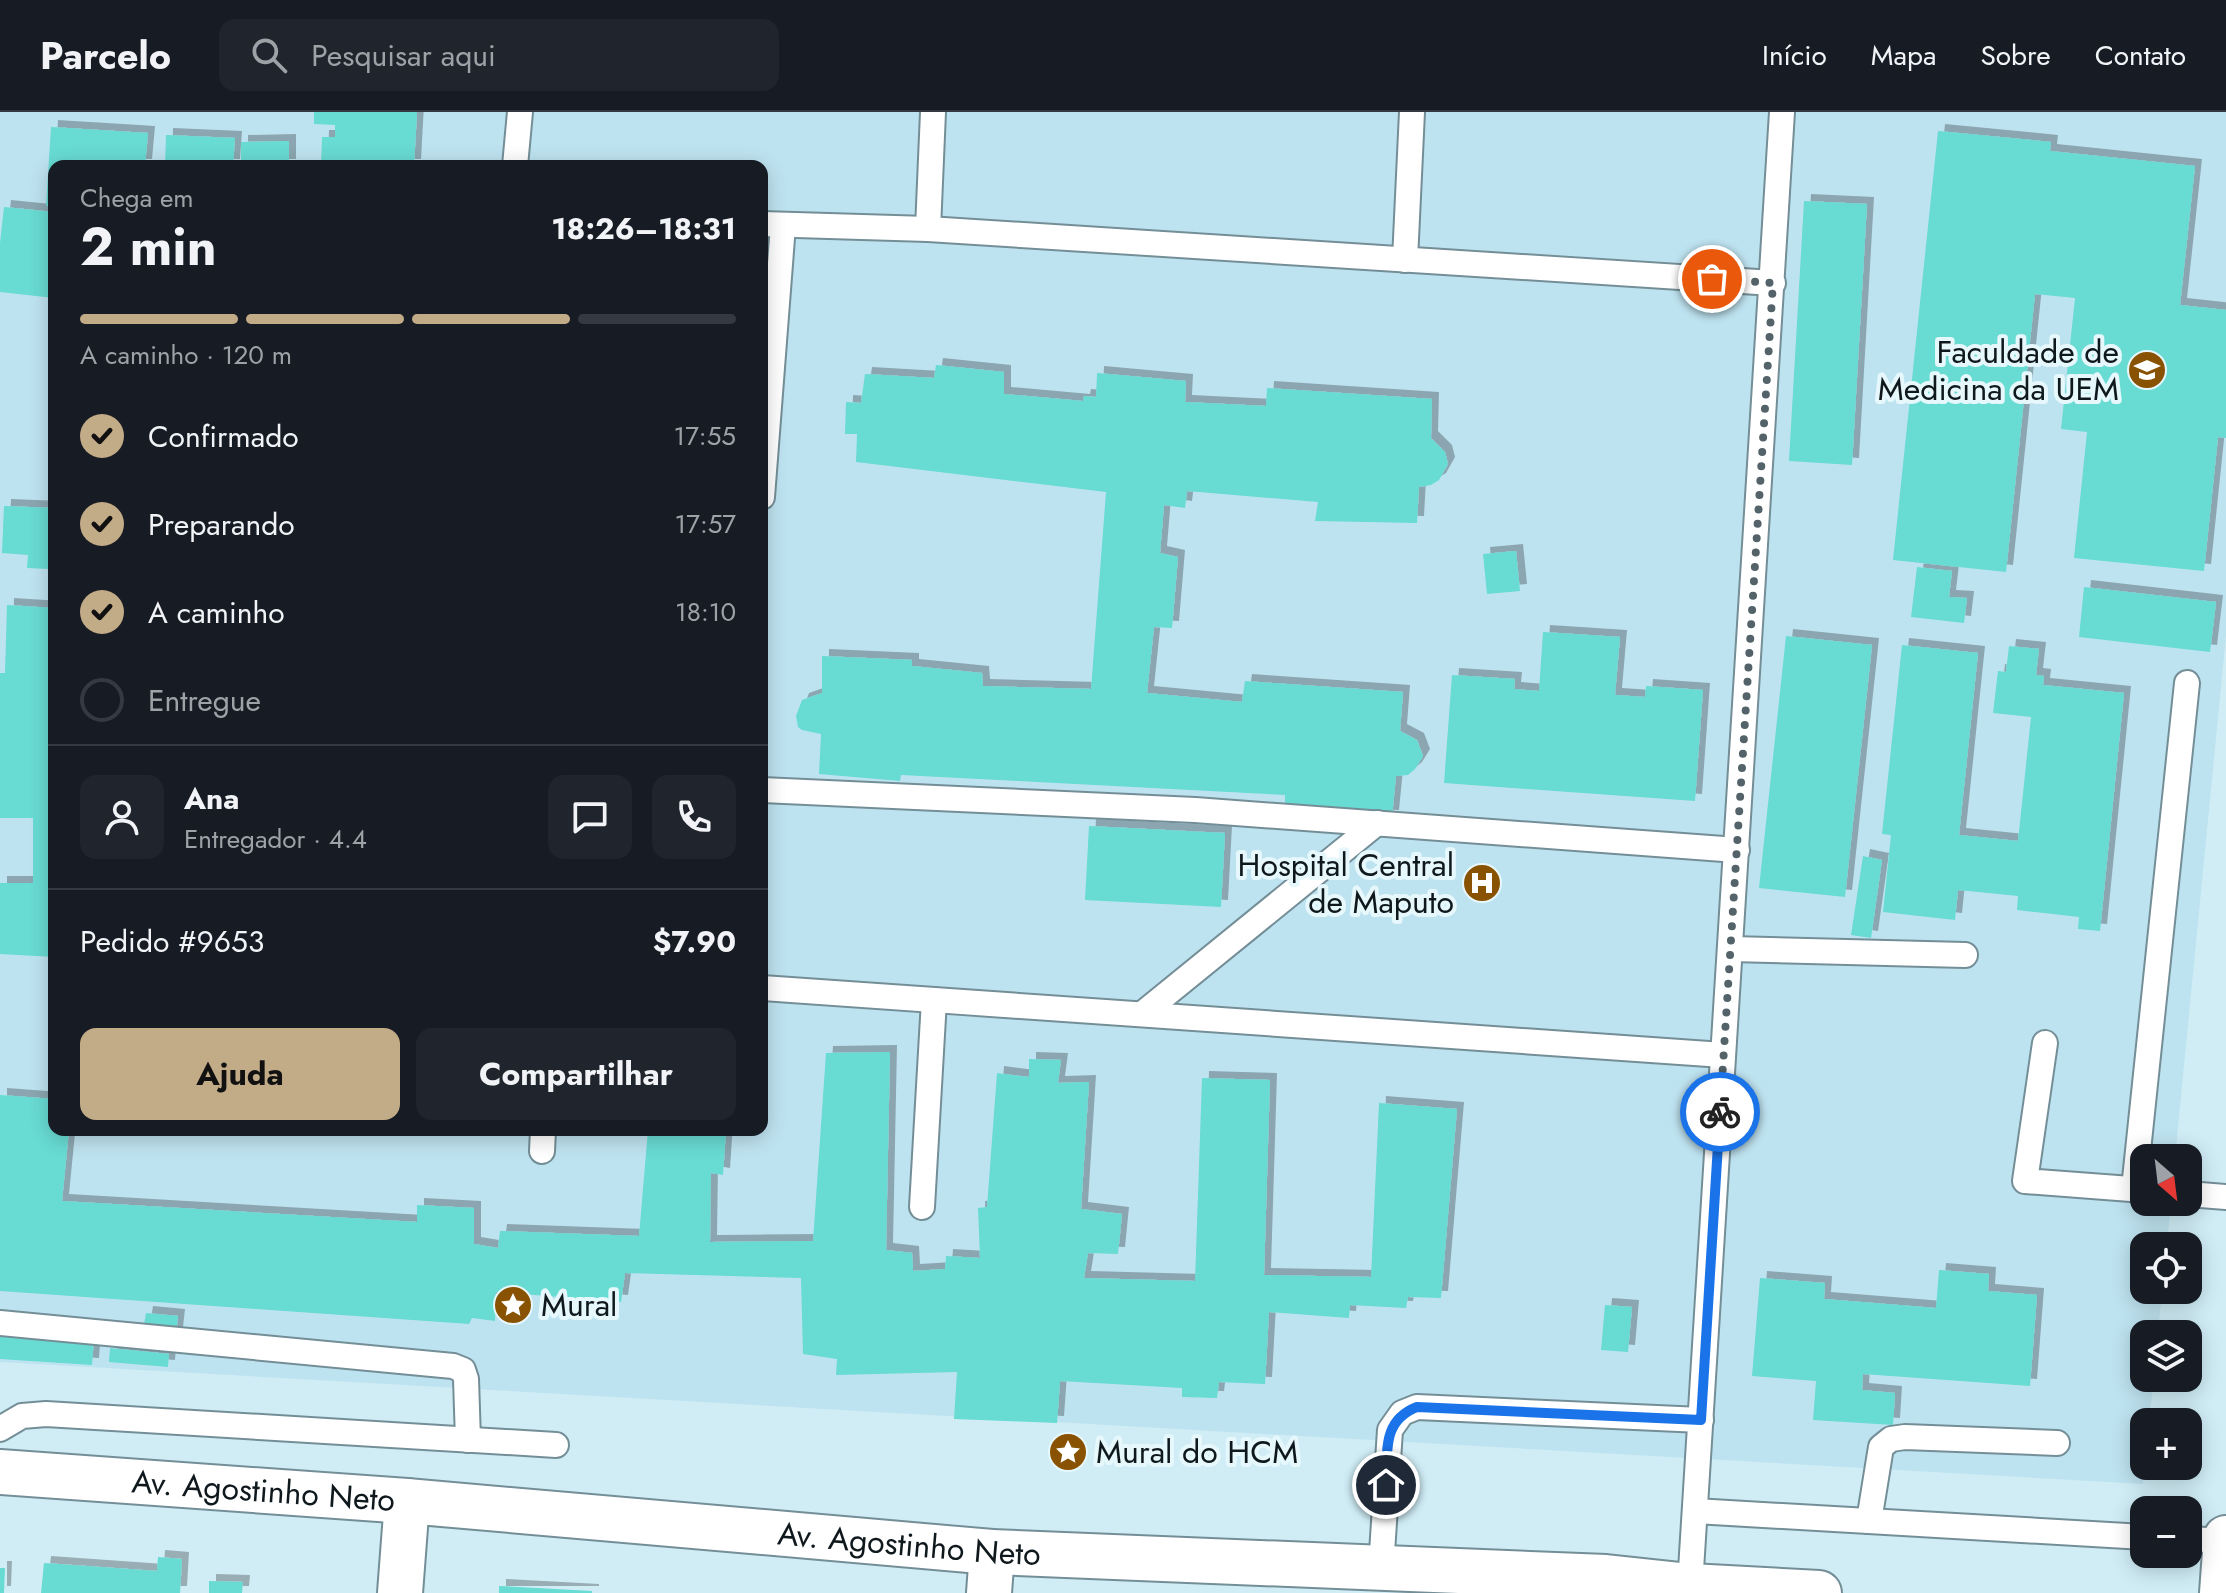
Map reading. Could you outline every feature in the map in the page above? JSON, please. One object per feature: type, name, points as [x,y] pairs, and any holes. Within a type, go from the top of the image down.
[{"type":"street","name":"Av. Agostinho Neto","points":[[0,1472],[407,1501],[990,1572],[1381,1568],[1605,1585],[1819,1593]]},
{"type":"street","points":[[400,1593],[407,1501]]},
{"type":"street","points":[[2222,1593],[2226,1540]]},
{"type":"lane","points":[[516,160],[520,112]]},
{"type":"lane","points":[[928,229],[933,112]]},
{"type":"lane","points":[[1405,260],[1412,112]]},
{"type":"lane","points":[[1690,1586],[1782,112]]},
{"type":"lane","points":[[768,349],[773,225],[928,229],[1773,283]]},
{"type":"lane","points":[[2143,1144],[2187,683]]},
{"type":"lane","points":[[768,790],[1195,810],[1737,850]]},
{"type":"lane","points":[[1142,1014],[1377,823]]},
{"type":"lane","points":[[1731,949],[1965,955]]},
{"type":"lane","points":[[768,988],[1723,1055]]},
{"type":"lane","points":[[922,1207],[934,1000]]},
{"type":"lane","points":[[2045,1043],[2025,1181],[2130,1189]]},
{"type":"lane","points":[[2202,1195],[2226,1197]]},
{"type":"lane","points":[[0,1323],[453,1366],[463,1370],[466,1379],[468,1440]]},
{"type":"lane","points":[[1381,1568],[1390,1430],[1402,1413],[1417,1407],[1701,1420]]},
{"type":"lane","points":[[0,1429],[22,1416],[46,1414],[556,1445]]},
{"type":"lane","points":[[1869,1521],[1881,1447],[1891,1439],[2057,1443]]},
{"type":"lane","points":[[1695,1511],[2130,1536]]},
{"type":"lane","points":[[2202,1539],[2226,1540]]},
{"type":"shaded area","name":"Hospital Central de Maputo","points":[[0,112],[2226,112],[2226,636],[2176,1144],[2130,1144],[2130,1216],[2170,1216],[2168,1232],[2130,1232],[2130,1304],[2161,1304],[2159,1320],[2130,1320],[2130,1392],[2152,1392],[2151,1408],[2130,1408],[2130,1480],[2143,1480],[2143,1484],[0,1362]]},
{"type":"building","points":[[314,112],[417,112],[414,160],[321,160],[322,137],[335,137],[335,125],[314,124]]},
{"type":"building","points":[[51,127],[148,133],[146,160],[49,160]]},
{"type":"building","name":"Faculdade de Medicina da UEM","points":[[1938,131],[2051,142],[2050,151],[2195,166],[2180,305],[2226,310],[2226,438],[2218,437],[2204,571],[2074,558],[2087,432],[2061,429],[2075,298],[2035,294],[2006,572],[1893,560]]},
{"type":"building","points":[[166,135],[235,138],[233,160],[165,160]]},
{"type":"building","points":[[289,141],[289,160],[241,160],[241,142]]},
{"type":"building","points":[[1804,201],[1867,204],[1852,465],[1789,461]]},
{"type":"building","points":[[4,207],[48,211],[48,297],[0,292]]},
{"type":"building","points":[[936,365],[1004,372],[1004,394],[1083,401],[1084,396],[1096,397],[1097,373],[1186,381],[1185,402],[1266,406],[1267,388],[1432,399],[1431,438],[1445,452],[1448,464],[1439,480],[1419,487],[1417,523],[1315,521],[1318,502],[1187,491],[1185,508],[1164,505],[1160,553],[1178,557],[1172,628],[1154,627],[1147,693],[1242,702],[1245,681],[1403,692],[1400,731],[1417,740],[1423,756],[1408,775],[1396,776],[1392,817],[1285,813],[1285,795],[901,775],[900,781],[819,774],[821,734],[802,730],[798,727],[796,716],[802,700],[822,693],[822,656],[912,660],[912,666],[982,673],[983,686],[1091,689],[1106,492],[856,462],[857,434],[845,434],[846,402],[861,403],[865,374],[934,378]]},
{"type":"building","points":[[4,506],[48,508],[48,569],[27,568],[28,555],[2,553]]},
{"type":"building","points":[[1516,551],[1520,591],[1487,594],[1483,554]]},
{"type":"building","points":[[1917,567],[1952,571],[1949,597],[1967,598],[1964,623],[1911,617]]},
{"type":"building","points":[[2084,587],[2216,602],[2210,652],[2079,637]]},
{"type":"building","points":[[7,605],[48,608],[48,957],[0,954],[0,883],[33,883],[33,818],[0,818],[0,673],[5,673]]},
{"type":"building","points":[[1543,632],[1620,637],[1615,695],[1645,697],[1646,686],[1703,690],[1695,801],[1444,783],[1452,675],[1515,679],[1514,689],[1539,691]]},
{"type":"building","points":[[1786,636],[1872,645],[1845,897],[1759,888]]},
{"type":"building","points":[[1902,645],[1978,653],[1959,835],[2018,841],[2031,717],[1993,713],[1998,671],[2006,672],[2009,646],[2039,649],[2036,675],[2044,676],[2043,685],[2124,693],[2100,931],[2078,929],[2079,917],[2017,910],[2018,896],[1958,890],[1955,920],[1883,912],[1891,835],[1882,834]]},
{"type":"building","points":[[1089,826],[1225,833],[1221,907],[1085,900]]},
{"type":"building","points":[[1863,856],[1882,860],[1871,938],[1851,935]]},
{"type":"building","points":[[890,1052],[886,1250],[912,1253],[913,1271],[945,1269],[946,1256],[980,1258],[978,1208],[987,1207],[997,1073],[1029,1077],[1029,1059],[1061,1060],[1058,1083],[1089,1082],[1081,1209],[1122,1214],[1118,1254],[1088,1253],[1084,1278],[1195,1281],[1202,1078],[1270,1080],[1264,1275],[1371,1277],[1379,1103],[1457,1109],[1441,1298],[1408,1297],[1406,1308],[1350,1305],[1349,1318],[1269,1312],[1265,1384],[1219,1382],[1217,1398],[1182,1397],[1182,1388],[1060,1381],[1057,1423],[954,1419],[957,1372],[836,1375],[837,1359],[803,1354],[801,1278],[625,1273],[621,1302],[496,1292],[495,1321],[472,1318],[469,1324],[0,1291],[0,1095],[48,1099],[48,1136],[68,1136],[62,1201],[417,1222],[417,1205],[474,1208],[474,1244],[498,1248],[500,1231],[639,1236],[647,1136],[726,1136],[723,1175],[711,1173],[710,1242],[813,1241],[826,1053]]},
{"type":"building","points":[[1939,1270],[1989,1274],[1988,1291],[2037,1295],[2030,1386],[1863,1374],[1862,1390],[1895,1393],[1893,1425],[1813,1420],[1816,1381],[1752,1376],[1760,1278],[1825,1283],[1824,1299],[1936,1308]]},
{"type":"building","points":[[1605,1305],[1632,1307],[1628,1352],[1601,1350]]},
{"type":"building","points":[[146,1313],[178,1316],[176,1334],[143,1331]]},
{"type":"building","points":[[0,1331],[94,1337],[92,1365],[0,1359]]},
{"type":"building","points":[[110,1348],[169,1354],[168,1367],[109,1362]]},
{"type":"building","points":[[158,1557],[182,1559],[180,1593],[41,1593],[44,1563],[157,1571]]},
{"type":"building","points":[[0,1568],[5,1568],[4,1593],[0,1593]]},
{"type":"building","points":[[209,1581],[243,1582],[242,1593],[209,1593]]},
{"type":"building","points":[[499,1586],[592,1591],[592,1593],[499,1593]]},
{"type":"way so far","points":[[1712,279],[1773,283],[1720,1112]]},
{"type":"place","name":"Faculdade de Medicina da UEM","points":[[2147,370]]},
{"type":"place","name":"Hospital Central de Maputo","points":[[1482,883]]},
{"type":"place","name":"Mural","points":[[513,1305]]},
{"type":"place","name":"Mural do HCM","points":[[1068,1452]]},
{"type":"route","points":[[1386,1485],[1390,1430],[1402,1413],[1417,1407],[1701,1420],[1720,1112]]}]
